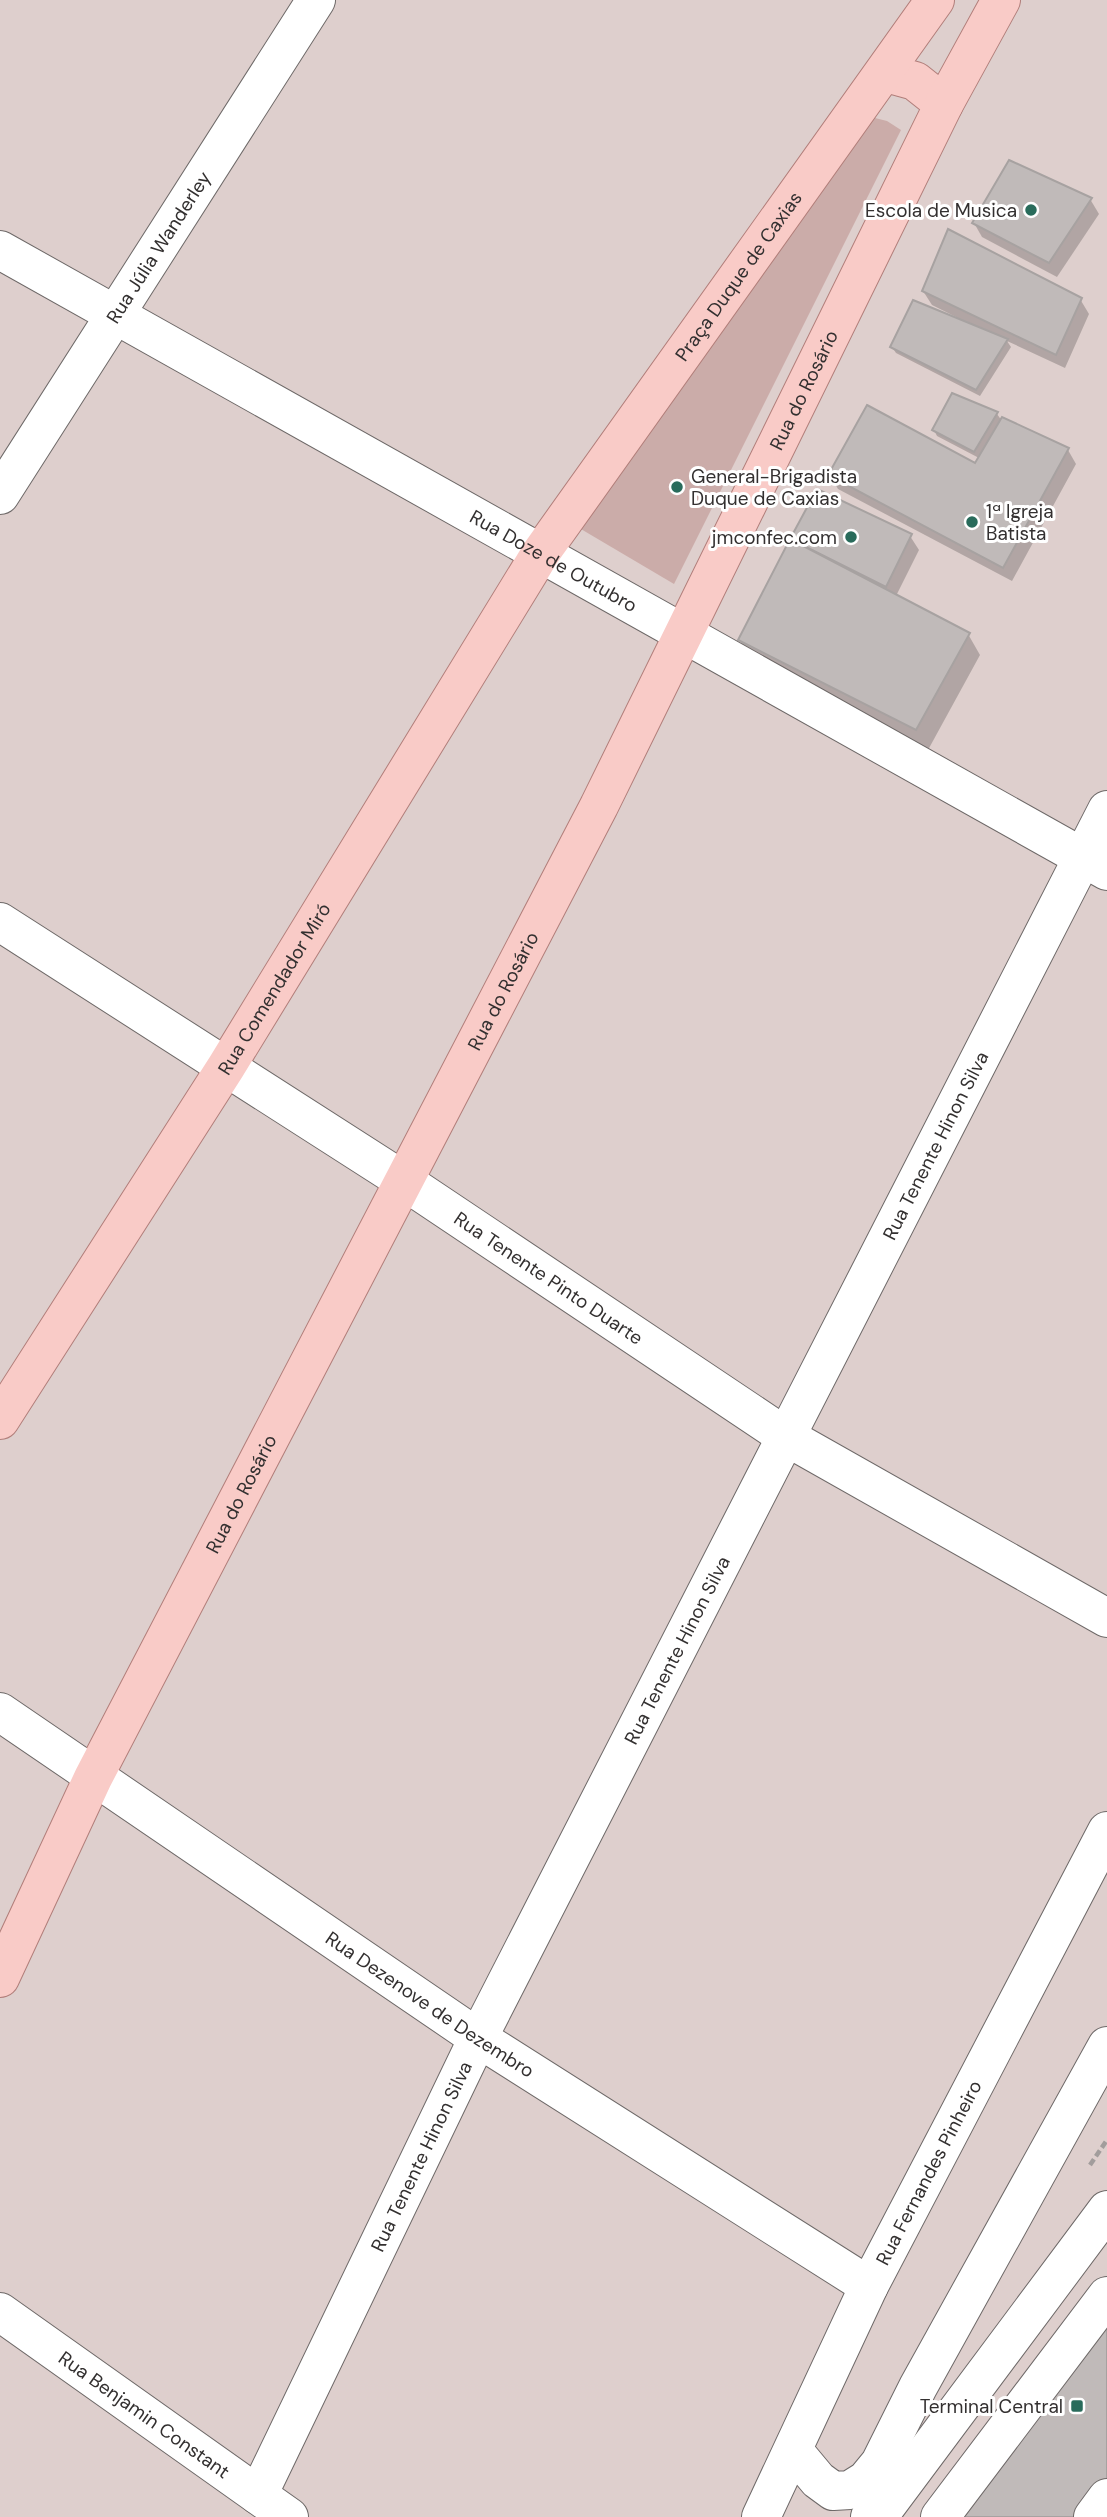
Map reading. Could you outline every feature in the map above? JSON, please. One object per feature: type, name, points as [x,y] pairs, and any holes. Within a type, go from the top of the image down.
[{"type":"main road","name":"Praça Duque de Caxias","points":[[540,554],[886,73],[935,0]]},
{"type":"main road","name":"Rua do Rosário","points":[[0,1978],[93,1778],[599,806],[944,104],[1001,0]]},
{"type":"main road","points":[[886,73],[915,81],[944,104]]},
{"type":"main road","name":"Rua Comendador Miró","points":[[0,1420],[226,1067],[540,554]]},
{"type":"street","name":"Rua Júlia Wanderley","points":[[0,495],[316,0]]},
{"type":"street","name":"Rua Doze de Outubro","points":[[0,250],[1094,864]]},
{"type":"street","name":"Rua Tenente Hinon Silva","points":[[273,2506],[478,2038],[785,1436],[1094,864],[1107,810]]},
{"type":"street","name":"Rua Tenente Pinto Duarte","points":[[0,922],[404,1181],[785,1436],[1107,1618]]},
{"type":"street","name":"Rua Dezenove de Dezembro","points":[[0,1712],[93,1778],[478,2038],[869,2286]]},
{"type":"street","name":"Rua Fernandes Pinheiro","points":[[761,2517],[869,2286],[1107,1831]]},
{"type":"street","points":[[793,2450],[818,2480],[834,2491],[850,2490],[866,2480],[880,2463],[918,2387],[1107,2046]]},
{"type":"street","points":[[870,2517],[887,2505],[1107,2210]]},
{"type":"street","points":[[940,2517],[1107,2296]]},
{"type":"street","name":"Rua Benjamin Constant","points":[[0,2312],[273,2506]]},
{"type":"street","points":[[1093,2517],[1107,2498]]},
{"type":"shaded area","points":[[0,0],[1107,0],[1107,2517],[0,2517]]},
{"type":"shaded area","points":[[871,117],[887,121],[901,130],[674,584],[569,522]]},
{"type":"building","name":"Escola de Musica","points":[[1009,160],[1092,198],[1049,263],[972,223]]},
{"type":"building","points":[[948,229],[1082,298],[1056,355],[922,291]]},
{"type":"building","points":[[913,300],[1008,339],[976,390],[890,347]]},
{"type":"building","points":[[952,393],[998,412],[974,452],[932,430]]},
{"type":"building","name":"1ª Igreja Batista","points":[[867,405],[975,463],[1002,417],[1069,448],[1003,568],[828,475]]},
{"type":"building","name":"jmconfec.com","points":[[817,489],[912,534],[886,587],[790,539]]},
{"type":"building","points":[[790,539],[970,633],[916,730],[738,640]]},
{"type":"building","name":"Terminal Central","points":[[1107,2325],[1107,2488],[1085,2517],[964,2517]]},
{"type":"place","name":"Escola de Musica","points":[[1031,210]]},
{"type":"place","name":"General-Brigadista Duque de Caxias","points":[[677,487]]},
{"type":"place","name":"1ª Igreja Batista","points":[[972,522]]},
{"type":"place","name":"jmconfec.com","points":[[851,537]]},
{"type":"place","name":"Terminal Central","points":[[1077,2406]]}]
